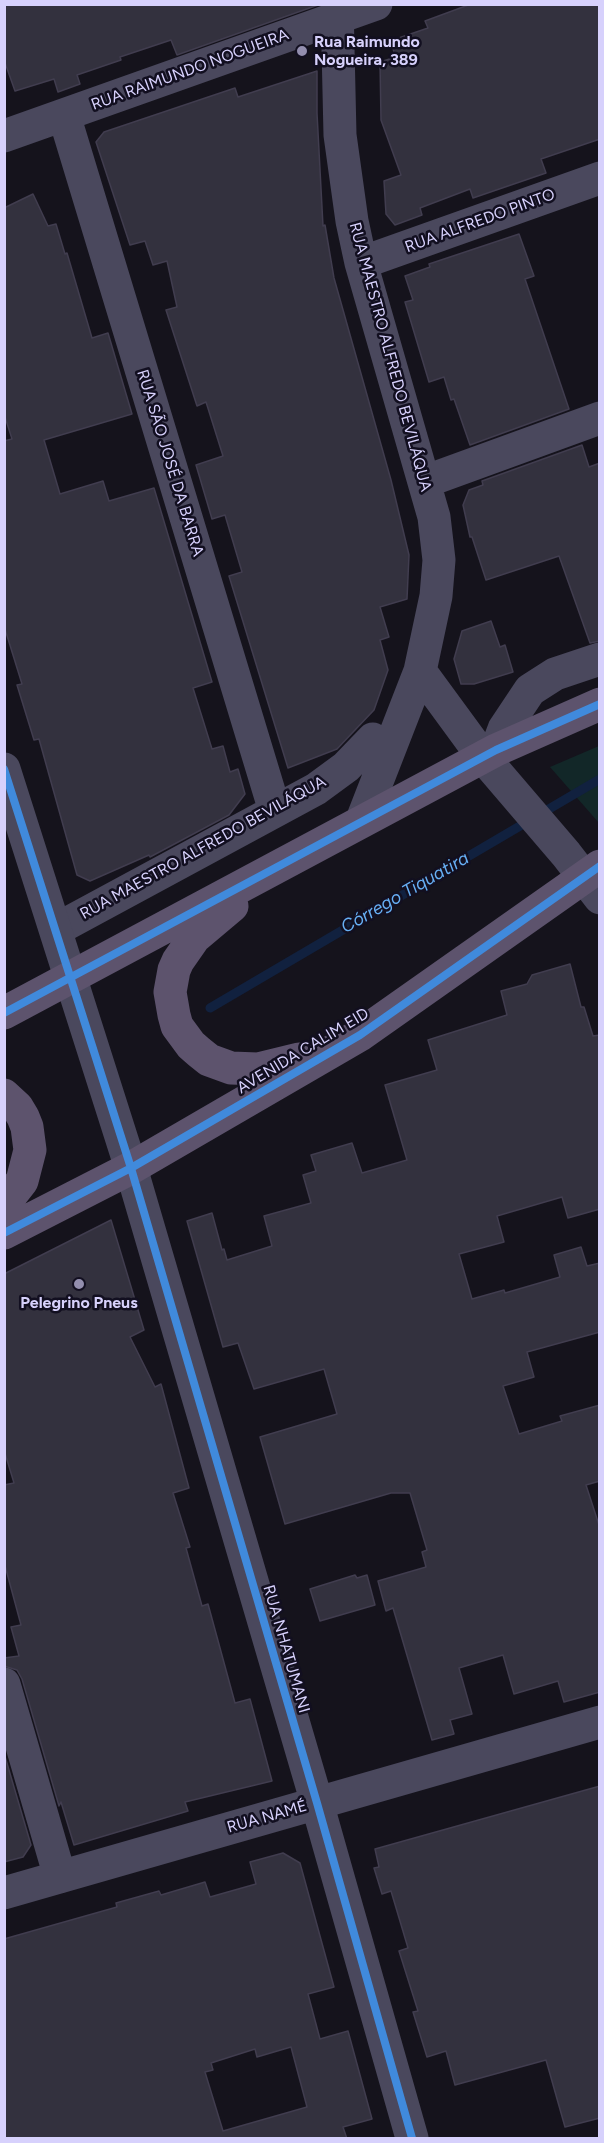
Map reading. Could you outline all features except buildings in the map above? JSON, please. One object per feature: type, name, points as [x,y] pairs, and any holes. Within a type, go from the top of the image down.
[{"type":"main road","points":[[4,1012],[489,753],[600,704]]},
{"type":"main road","points":[[292,858],[201,932],[185,949],[174,970],[170,992],[177,1026],[191,1045],[209,1060],[243,1069],[285,1064],[360,1035]]},
{"type":"main road","name":"AVENIDA CALIM EID","points":[[4,1233],[131,1168],[360,1035],[587,874]]},
{"type":"main road","points":[[4,1095],[17,1107],[23,1117],[27,1127],[30,1150],[22,1181],[4,1204]]},
{"type":"street","name":"RUA RAIMUNDO NOGUEIRA","points":[[4,136],[337,11],[376,4]]},
{"type":"street","name":"RUA MAESTRO ALFREDO BEVILÁQUA","points":[[337,11],[340,135],[344,174],[361,263],[434,517],[439,560],[436,597],[420,671],[362,820]]},
{"type":"street","name":"RUA SÃO JOSÉ DA BARRA","points":[[64,115],[275,811]]},
{"type":"street","name":"RUA ALFREDO PINTO","points":[[361,263],[600,178]]},
{"type":"street","points":[[424,482],[600,418]]},
{"type":"street","points":[[489,753],[530,690],[555,674],[600,659]]},
{"type":"street","points":[[420,671],[489,753],[516,795],[587,874]]},
{"type":"street","name":"RUA MAESTRO ALFREDO BEVILÁQUA","points":[[57,929],[316,789],[346,767],[373,739]]},
{"type":"street","name":"RUA NHATUMANI","points":[[4,769],[57,929],[131,1168],[317,1803],[412,2139]]},
{"type":"street","points":[[4,1684],[60,1877]]},
{"type":"street","name":"RUA NAMÉ","points":[[4,1893],[600,1722]]},
{"type":"green space","points":[[599,746],[599,823],[550,767]]},
{"type":"waterway","name":"Córrego Tiquatira","points":[[210,1008],[600,779]]},
{"type":"cycle path","points":[[4,1013],[496,750],[600,704]]},
{"type":"cycle path","points":[[4,769],[131,1168],[317,1803],[412,2138]]},
{"type":"cycle path","points":[[4,1233],[131,1168],[360,1035],[600,866]]},
{"type":"place","name":"Rua Raimundo Nogueira, 389","points":[[302,51]]},
{"type":"place","name":"Pelegrino Pneus","points":[[79,1284]]}]
